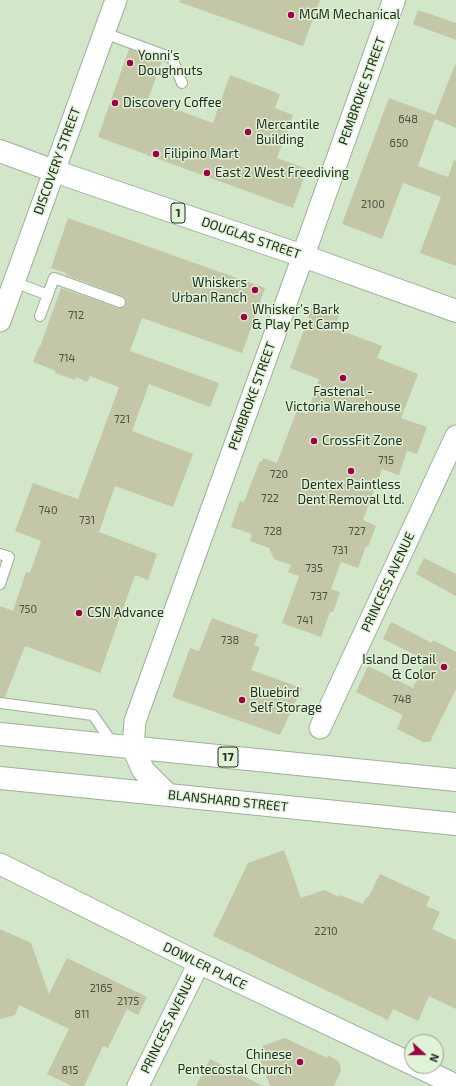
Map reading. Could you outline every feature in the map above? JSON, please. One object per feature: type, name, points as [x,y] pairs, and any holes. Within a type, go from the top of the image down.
[{"type":"main road","name":"PEMBROKE STREET","points":[[303,256],[394,0]]},
{"type":"main road","name":"DOUGLAS STREET","points":[[0,152],[303,256],[456,311]]},
{"type":"main road","name":"17","points":[[0,734],[456,780]]},
{"type":"main road","points":[[124,746],[143,770],[167,794]]},
{"type":"main road","name":"BLANSHARD STREET","points":[[5,782],[167,794],[456,824]]},
{"type":"street","name":"DISCOVERY STREET","points":[[0,321],[116,0]]},
{"type":"street","name":"PEMBROKE STREET","points":[[124,746],[135,721],[303,256]]},
{"type":"street","name":"PRINCESS AVENUE","points":[[320,728],[456,436]]},
{"type":"street","name":"DOWLER PLACE","points":[[0,864],[198,963],[404,1060]]},
{"type":"street","name":"PRINCESS AVENUE","points":[[138,1086],[198,963]]},
{"type":"street","points":[[425,1074],[433,1081],[456,1085]]},
{"type":"lane","points":[[104,33],[172,58],[182,83]]},
{"type":"lane","points":[[40,316],[54,278],[120,302]]},
{"type":"lane","points":[[14,282],[48,295]]},
{"type":"lane","points":[[0,554],[10,557],[0,584]]},
{"type":"lane","points":[[0,703],[93,715],[124,746]]},
{"type":"building","points":[[180,0],[320,0],[303,46],[179,2]]},
{"type":"building","points":[[418,10],[456,23],[456,40],[413,24]]},
{"type":"building","points":[[129,49],[162,61],[148,99],[213,123],[230,75],[280,94],[275,108],[293,115],[277,158],[307,169],[293,208],[98,137]]},
{"type":"building","points":[[455,65],[456,128],[435,119],[418,166],[448,177],[454,160],[456,161],[456,266],[420,253],[441,197],[403,183],[382,239],[342,224],[389,98],[435,115]]},
{"type":"building","points":[[68,218],[265,288],[242,353],[142,318],[130,351],[219,383],[210,407],[149,384],[132,431],[193,454],[173,507],[115,486],[99,532],[157,554],[148,580],[135,575],[100,673],[25,646],[5,697],[0,697],[0,606],[13,611],[26,572],[30,573],[41,541],[15,531],[33,483],[78,499],[119,387],[90,376],[87,382],[76,377],[75,380],[55,373],[56,371],[33,362],[40,347],[61,288],[118,308],[124,307],[126,304],[125,298],[122,296],[51,268]]},
{"type":"building","points":[[313,305],[339,315],[334,328],[382,346],[377,358],[418,374],[401,418],[427,427],[417,454],[407,451],[399,475],[382,469],[363,520],[376,526],[368,547],[366,546],[358,568],[341,562],[331,589],[340,592],[333,612],[330,612],[321,637],[282,623],[299,576],[288,572],[291,565],[274,559],[269,548],[250,541],[252,534],[231,527],[240,501],[244,502],[260,461],[262,462],[263,458],[277,463],[297,410],[307,414],[319,379],[290,368]]},
{"type":"building","points":[[424,558],[456,574],[456,596],[416,574]]},
{"type":"building","points":[[212,618],[258,635],[254,645],[260,647],[251,670],[302,688],[280,735],[172,697],[190,648],[199,651]]},
{"type":"building","points":[[391,622],[432,643],[433,640],[456,652],[456,689],[430,742],[423,742],[397,729],[403,715],[356,692],[368,666],[413,688],[426,660],[383,639]]},
{"type":"building","points":[[284,850],[301,898],[324,890],[339,897],[340,895],[363,904],[366,897],[368,898],[380,874],[430,897],[426,906],[440,912],[432,929],[456,940],[456,1009],[429,996],[418,1021],[393,1009],[388,1020],[213,936],[248,863]]},
{"type":"building","points":[[0,929],[31,943],[49,994],[67,958],[147,997],[138,1015],[127,1009],[108,1048],[103,1046],[84,1086],[72,1086],[47,1074],[69,1029],[19,1005],[15,1015],[0,1019]]},
{"type":"building","name":"Chinese Pentecostal Church","points":[[285,1038],[327,1058],[328,1055],[338,1061],[341,1071],[334,1086],[270,1086],[260,1059],[265,1057],[262,1046]]},
{"type":"building","points":[[210,1059],[263,1086],[196,1086]]},
{"type":"place","name":"MGM Mechanical","points":[[291,15]]},
{"type":"place","name":"Yonni's Doughnuts","points":[[130,63]]},
{"type":"place","name":"Discovery Coffee","points":[[115,103]]},
{"type":"place","name":"Mercantile Building","points":[[248,132]]},
{"type":"place","name":"Filipino Mart","points":[[156,154]]},
{"type":"place","name":"East 2 West Freediving","points":[[207,173]]},
{"type":"place","name":"Whiskers Urban Ranch","points":[[255,290]]},
{"type":"place","name":"Whisker's Bark & Play Pet Camp","points":[[244,317]]},
{"type":"place","name":"Fastenal - Victoria Warehouse","points":[[343,378]]},
{"type":"place","name":"CrossFit Zone","points":[[314,441]]},
{"type":"place","name":"Dentex Paintless Dent Removal Ltd.","points":[[351,471]]},
{"type":"place","name":"CSN Advance","points":[[79,613]]},
{"type":"place","name":"Island Detail & Color","points":[[444,667]]},
{"type":"place","name":"Bluebird Self Storage","points":[[242,700]]},
{"type":"place","name":"Chinese Pentecostal Church","points":[[300,1062]]}]
